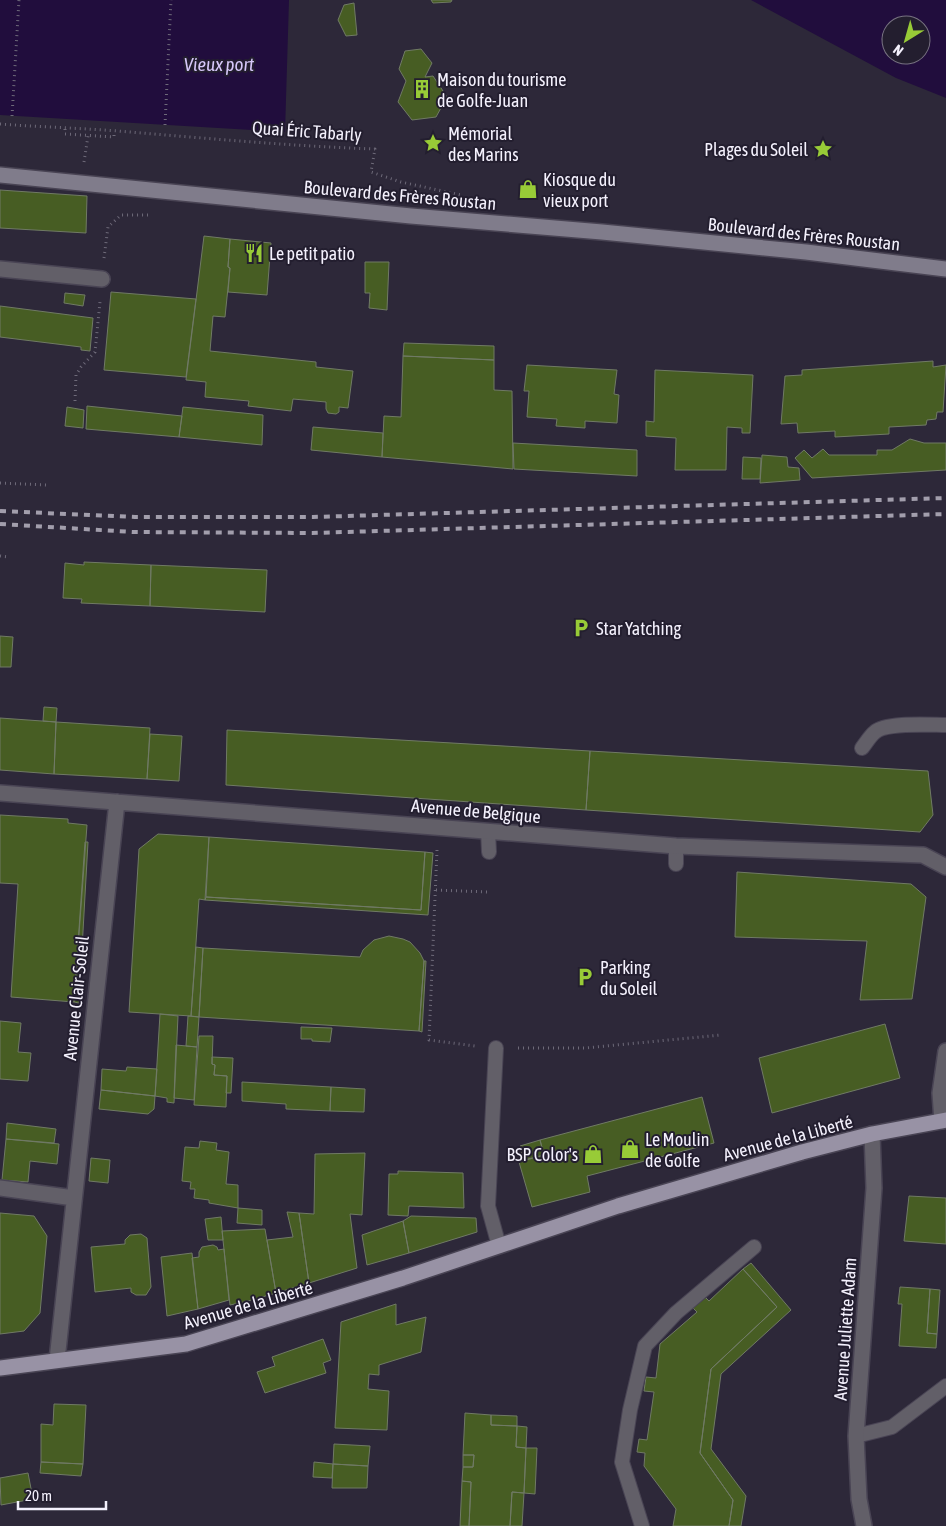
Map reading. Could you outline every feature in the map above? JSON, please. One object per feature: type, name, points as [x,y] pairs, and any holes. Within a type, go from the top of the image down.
[{"type":"main road","name":"Boulevard des Frères Roustan","points":[[0,176],[816,253],[946,269]]},
{"type":"main road","name":"Avenue de la Liberté","points":[[0,1368],[186,1344],[403,1278],[618,1206],[802,1152],[872,1134],[944,1120]]},
{"type":"street","points":[[0,269],[102,279]]},
{"type":"street","name":"Avenue de Belgique","points":[[0,793],[676,846],[923,855],[946,867]]},
{"type":"street","name":"Avenue Clair-Soleil","points":[[57,1360],[116,802]]},
{"type":"street","points":[[944,1120],[940,1093],[946,1051]]},
{"type":"street","name":"Avenue Juliette Adam","points":[[861,1524],[856,1436],[874,1188],[872,1134]]},
{"type":"street","points":[[0,1188],[74,1198]]},
{"type":"lane","points":[[862,748],[875,731],[888,726],[946,725]]},
{"type":"lane","points":[[488,831],[489,852]]},
{"type":"lane","points":[[676,846],[676,864]]},
{"type":"lane","points":[[496,1048],[488,1206],[499,1246]]},
{"type":"lane","points":[[642,1526],[622,1462],[630,1410],[645,1346],[676,1313],[754,1247]]},
{"type":"lane","points":[[856,1436],[892,1427],[946,1386]]},
{"type":"path","points":[[12,116],[19,0]]},
{"type":"path","points":[[165,125],[171,0]]},
{"type":"path","name":"Quai Éric Tabarly","points":[[0,124],[375,149],[372,172],[401,182],[462,195]]},
{"type":"path","points":[[65,129],[65,134],[114,137],[114,131]]},
{"type":"path","points":[[0,483],[46,485]]},
{"type":"path","points":[[0,556],[9,557]]},
{"type":"path","points":[[438,827],[429,1040],[496,1048],[585,1048],[721,1036]]},
{"type":"path","points":[[436,890],[488,892]]},
{"type":"water","name":"Vieux port","points":[[0,0],[289,0],[285,132],[0,115]]},
{"type":"water","points":[[751,0],[946,0],[946,98],[896,78]]},
{"type":"building","points":[[431,0],[452,0],[451,2],[433,3]]},
{"type":"building","points":[[354,3],[357,35],[346,36],[338,20],[344,5]]},
{"type":"building","name":"Maison du tourisme de Golfe-Juan","points":[[421,49],[432,63],[425,77],[433,76],[447,97],[436,117],[412,120],[398,102],[406,81],[399,69],[405,51]]},
{"type":"building","points":[[0,190],[87,196],[86,233],[0,228]]},
{"type":"building","points":[[204,236],[230,239],[228,267],[230,268],[225,317],[213,316],[210,351],[316,362],[316,367],[353,371],[348,408],[339,407],[339,412],[336,414],[328,413],[326,402],[293,399],[291,411],[248,406],[249,401],[205,397],[206,382],[186,380]]},
{"type":"building","points":[[230,239],[271,243],[267,295],[228,292]]},
{"type":"building","points":[[365,262],[389,262],[387,310],[369,308],[370,293],[365,293]]},
{"type":"building","points":[[111,292],[196,299],[186,377],[104,370]]},
{"type":"building","points":[[65,293],[85,295],[83,306],[64,303]]},
{"type":"building","points":[[0,306],[93,318],[90,351],[81,350],[81,347],[0,337]]},
{"type":"building","points":[[404,343],[494,346],[494,360],[403,356]]},
{"type":"building","points":[[403,356],[494,360],[494,390],[512,391],[513,469],[382,457],[384,416],[401,417]]},
{"type":"building","points":[[933,361],[933,367],[946,365],[943,412],[937,412],[936,419],[927,420],[926,425],[889,427],[889,434],[835,437],[835,431],[798,433],[797,423],[781,424],[785,376],[802,375],[802,370]]},
{"type":"building","points":[[527,365],[617,370],[614,394],[619,395],[617,423],[585,421],[585,428],[556,426],[557,419],[527,417],[529,391],[524,391]]},
{"type":"building","points":[[655,370],[753,375],[750,433],[742,433],[742,428],[727,427],[726,470],[675,470],[676,438],[646,436],[646,421],[654,422]]},
{"type":"building","points":[[87,406],[182,416],[179,437],[86,429]]},
{"type":"building","points":[[67,407],[84,410],[83,428],[65,426]]},
{"type":"building","points":[[183,407],[263,415],[262,445],[179,437]]},
{"type":"building","points":[[313,427],[383,433],[382,457],[311,450]]},
{"type":"building","points":[[910,439],[924,443],[946,443],[946,470],[812,478],[795,458],[804,450],[812,458],[823,449],[829,455],[877,455],[877,450],[892,450]]},
{"type":"building","points":[[513,443],[637,450],[637,476],[514,469]]},
{"type":"building","points":[[762,455],[787,457],[788,467],[799,468],[800,480],[760,483]]},
{"type":"building","points":[[743,457],[761,458],[760,479],[742,479]]},
{"type":"building","points":[[84,562],[151,565],[150,606],[81,603],[82,599],[63,598],[65,563],[84,565]]},
{"type":"building","points":[[151,565],[267,570],[265,612],[150,606]]},
{"type":"building","points":[[0,636],[13,637],[11,667],[0,667]]},
{"type":"building","points":[[44,707],[57,708],[56,722],[43,721]]},
{"type":"building","points":[[0,718],[56,722],[54,774],[0,770]]},
{"type":"building","points":[[56,722],[150,728],[147,779],[54,774]]},
{"type":"building","points":[[227,730],[590,751],[586,810],[226,785]]},
{"type":"building","points":[[150,734],[182,736],[179,781],[147,779]]},
{"type":"building","points":[[590,751],[928,771],[933,815],[920,832],[586,810]]},
{"type":"building","points":[[0,815],[68,819],[68,823],[87,825],[74,1002],[11,997],[18,884],[0,883]]},
{"type":"building","points":[[158,834],[209,837],[205,900],[199,899],[191,1016],[129,1012],[139,849]]},
{"type":"building","points":[[209,837],[425,852],[421,910],[206,897]]},
{"type":"building","points":[[85,842],[88,842],[79,1003],[74,1002]]},
{"type":"building","points":[[425,852],[433,853],[428,915],[205,900],[206,897],[421,910]]},
{"type":"building","points":[[737,872],[911,884],[926,897],[912,999],[860,1000],[867,941],[735,937]]},
{"type":"building","points":[[389,936],[410,942],[420,953],[424,961],[419,1031],[199,1017],[203,948],[360,957],[363,950],[374,940]]},
{"type":"building","points":[[196,947],[203,948],[199,1017],[191,1016]]},
{"type":"building","points":[[424,961],[426,961],[422,1032],[419,1031]]},
{"type":"building","points":[[160,1014],[178,1016],[174,1103],[167,1102],[167,1098],[155,1096]]},
{"type":"building","points":[[188,1016],[199,1017],[197,1047],[186,1046]]},
{"type":"building","points":[[0,1021],[21,1023],[18,1052],[31,1053],[28,1081],[0,1079]]},
{"type":"building","points":[[885,1024],[900,1078],[772,1113],[759,1058]]},
{"type":"building","points":[[301,1027],[332,1028],[330,1042],[301,1039]]},
{"type":"building","points":[[199,1036],[213,1036],[212,1064],[215,1065],[214,1075],[227,1076],[226,1107],[194,1105]]},
{"type":"building","points":[[176,1045],[197,1047],[194,1100],[174,1098]]},
{"type":"building","points":[[212,1057],[233,1058],[231,1093],[226,1093],[227,1076],[214,1075],[215,1065],[212,1064]]},
{"type":"building","points":[[127,1067],[157,1069],[155,1096],[101,1090],[102,1069],[126,1071]]},
{"type":"building","points":[[242,1082],[331,1087],[330,1111],[286,1109],[286,1104],[242,1101]]},
{"type":"building","points":[[331,1087],[365,1089],[364,1112],[330,1111]]},
{"type":"building","points":[[101,1090],[155,1096],[154,1109],[148,1114],[99,1109]]},
{"type":"building","points":[[702,1097],[714,1143],[587,1176],[590,1192],[532,1207],[519,1162],[544,1155],[540,1140]]},
{"type":"building","points":[[7,1123],[56,1129],[54,1143],[6,1139]]},
{"type":"building","points":[[6,1139],[59,1144],[57,1164],[30,1161],[28,1182],[2,1180]]},
{"type":"building","points":[[540,1140],[544,1155],[524,1160],[520,1146]]},
{"type":"building","points":[[200,1141],[217,1143],[216,1150],[229,1152],[226,1184],[238,1185],[238,1208],[209,1203],[209,1200],[194,1198],[195,1189],[190,1189],[191,1182],[182,1181],[185,1147],[199,1148]]},
{"type":"building","points":[[365,1153],[362,1215],[350,1214],[357,1268],[309,1283],[299,1213],[314,1214],[315,1154]]},
{"type":"building","points":[[91,1158],[110,1160],[108,1183],[89,1181]]},
{"type":"building","points":[[398,1171],[463,1173],[464,1208],[409,1206],[408,1216],[388,1215],[389,1174],[398,1174]]},
{"type":"building","points":[[909,1196],[946,1198],[946,1244],[904,1241]]},
{"type":"building","points":[[238,1208],[262,1210],[262,1225],[237,1223]]},
{"type":"building","points":[[287,1212],[299,1213],[309,1283],[276,1293],[267,1240],[293,1237]]},
{"type":"building","points":[[0,1213],[34,1216],[47,1236],[40,1313],[24,1331],[0,1334]]},
{"type":"building","points":[[411,1216],[476,1218],[477,1232],[409,1253],[403,1221]]},
{"type":"building","points":[[221,1217],[223,1240],[208,1240],[205,1219]]},
{"type":"building","points":[[403,1221],[409,1253],[367,1265],[362,1235]]},
{"type":"building","points":[[265,1229],[276,1293],[230,1305],[222,1231]]},
{"type":"building","points":[[141,1234],[147,1238],[151,1287],[146,1295],[136,1295],[131,1292],[131,1288],[95,1292],[91,1247],[125,1244],[125,1240],[130,1235]]},
{"type":"building","points":[[213,1245],[218,1250],[224,1249],[229,1300],[198,1309],[192,1258],[199,1257],[202,1247]]},
{"type":"building","points":[[192,1253],[198,1309],[167,1316],[161,1257]]},
{"type":"building","points":[[751,1263],[791,1310],[721,1374],[711,1449],[746,1496],[741,1526],[729,1526],[733,1500],[700,1453],[711,1369],[777,1307],[743,1269]]},
{"type":"building","points":[[743,1269],[777,1307],[711,1369],[700,1453],[733,1500],[729,1526],[673,1526],[676,1509],[644,1466],[645,1453],[637,1452],[639,1439],[647,1440],[654,1392],[644,1391],[646,1377],[656,1378],[660,1344],[697,1312],[693,1308],[705,1297],[709,1301]]},
{"type":"building","points":[[900,1287],[930,1289],[927,1333],[937,1334],[936,1348],[899,1346],[902,1304],[898,1304]]},
{"type":"building","points":[[930,1289],[940,1290],[937,1334],[927,1333]]},
{"type":"building","points":[[396,1304],[396,1325],[426,1317],[421,1352],[379,1365],[379,1375],[369,1374],[368,1389],[389,1391],[387,1430],[335,1428],[341,1322]]},
{"type":"building","points":[[323,1339],[331,1360],[323,1363],[326,1373],[265,1393],[257,1372],[275,1366],[272,1357]]},
{"type":"building","points":[[54,1404],[86,1405],[83,1464],[41,1462],[41,1424],[53,1425]]},
{"type":"building","points":[[465,1413],[491,1415],[491,1425],[517,1426],[516,1447],[526,1448],[524,1493],[512,1492],[510,1526],[469,1526],[471,1482],[462,1481],[463,1467],[473,1467],[474,1455],[463,1455]]},
{"type":"building","points":[[491,1415],[517,1416],[517,1426],[491,1425]]},
{"type":"building","points":[[517,1426],[527,1427],[526,1448],[516,1447]]},
{"type":"building","points":[[334,1444],[370,1446],[368,1466],[333,1464]]},
{"type":"building","points":[[526,1448],[537,1448],[535,1494],[524,1493]]},
{"type":"building","points":[[463,1455],[474,1455],[473,1467],[463,1467]]},
{"type":"building","points":[[41,1462],[83,1464],[81,1476],[40,1473]]},
{"type":"building","points":[[314,1462],[333,1464],[332,1478],[313,1477]]},
{"type":"building","points":[[333,1464],[368,1466],[367,1488],[332,1488]]},
{"type":"building","points":[[28,1473],[33,1499],[1,1505],[0,1478]]},
{"type":"building","points":[[462,1481],[471,1482],[469,1526],[460,1526]]},
{"type":"building","points":[[512,1492],[524,1493],[522,1526],[510,1526]]},
{"type":"railway","points":[[0,511],[135,517],[313,517],[946,498]]},
{"type":"railway","points":[[0,524],[133,532],[312,533],[946,514]]},
{"type":"place","name":"Maison du tourisme de Golfe-Juan","points":[[422,89]]},
{"type":"place","name":"Mémorial des Marins","points":[[433,143]]},
{"type":"place","name":"Plages du Soleil","points":[[823,149]]},
{"type":"place","name":"Kiosque du vieux port","points":[[528,189]]},
{"type":"place","name":"Le petit patio","points":[[254,253]]},
{"type":"place","name":"Star Yatching","points":[[581,628]]},
{"type":"place","name":"Parking du Soleil","points":[[585,977]]},
{"type":"place","name":"Le Moulin de Golfe","points":[[630,1149]]},
{"type":"place","name":"BSP Color's","points":[[593,1154]]}]
